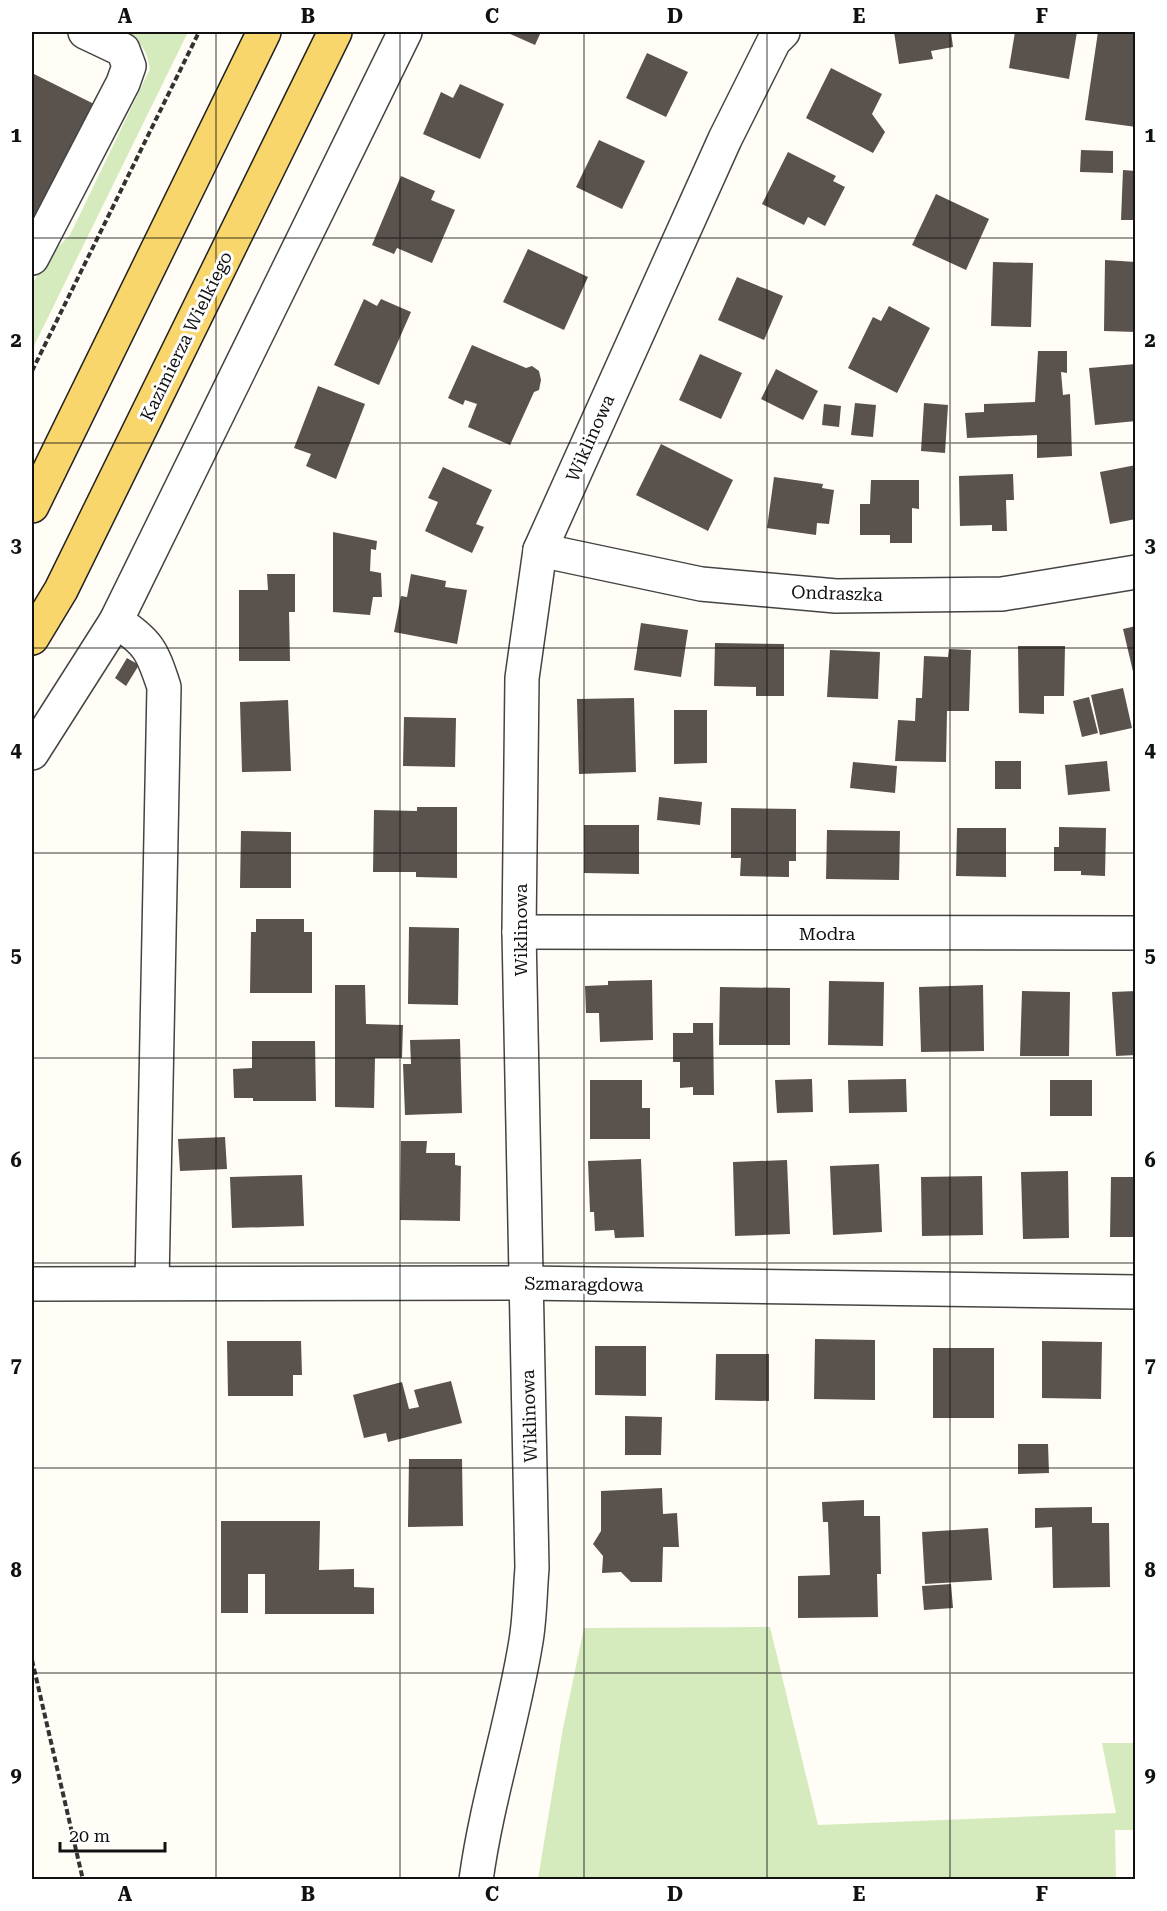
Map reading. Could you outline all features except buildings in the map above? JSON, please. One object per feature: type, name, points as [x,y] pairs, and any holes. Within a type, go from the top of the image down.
[{"type":"main road","points":[[32,506],[264,32]]},
{"type":"main road","name":"Kazimierza Wielkiego","points":[[32,638],[61,590],[335,32]]},
{"type":"street","points":[[32,258],[123,83],[129,66],[123,50],[85,32]]},
{"type":"street","points":[[32,753],[116,621],[405,32]]},
{"type":"street","name":"Wiklinowa","points":[[476,1880],[483,1828],[526,1640],[532,1516],[525,1283],[519,932],[522,678],[540,550],[725,139],[774,41],[783,32]]},
{"type":"street","name":"Ondraszka","points":[[540,550],[701,584],[836,596],[1002,594],[1136,572]]},
{"type":"street","points":[[116,621],[136,634],[153,652],[164,687],[152,1282]]},
{"type":"street","name":"Modra","points":[[519,932],[1136,933]]},
{"type":"street","name":"Szmaragdowa","points":[[32,1284],[525,1283],[1136,1292]]},
{"type":"path","points":[[32,371],[199,32]]},
{"type":"path","points":[[32,1660],[82,1880]]},
{"type":"green space","points":[[120,32],[188,32],[32,350],[32,285],[47,258],[70,235],[150,69],[141,45]]},
{"type":"green space","points":[[770,1627],[818,1825],[1116,1813],[1102,1743],[1135,1743],[1135,1830],[1115,1830],[1116,1879],[538,1879],[563,1728],[584,1628]]}]
